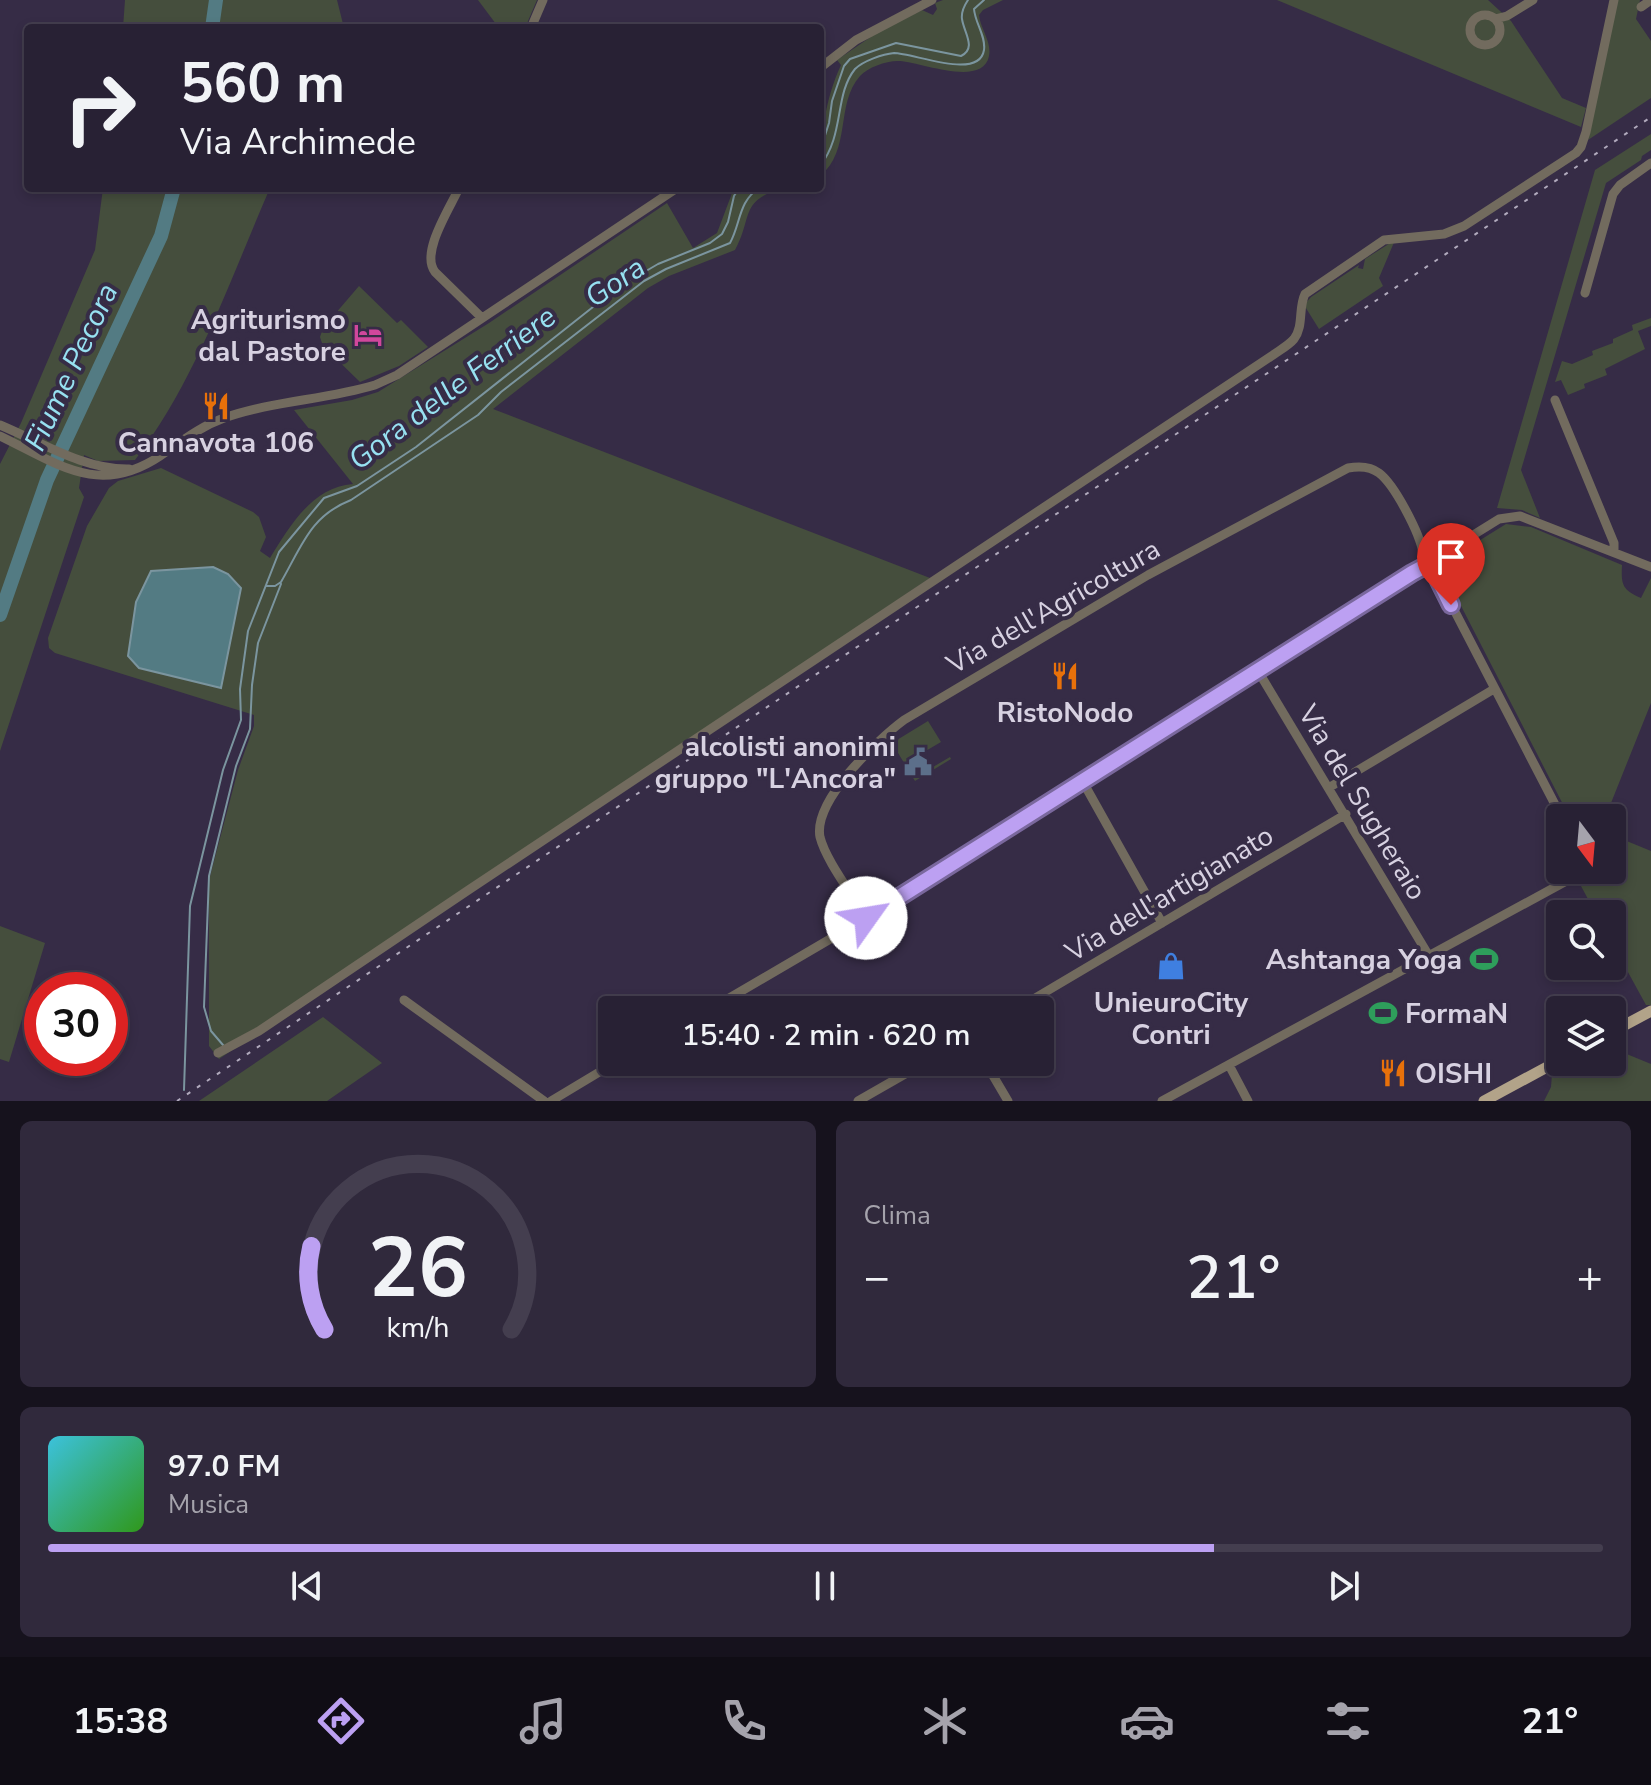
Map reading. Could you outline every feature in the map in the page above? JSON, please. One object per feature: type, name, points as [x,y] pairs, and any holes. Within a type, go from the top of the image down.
[{"type":"main road","points":[[1626,1024],[1651,1011]]},
{"type":"main road","points":[[1484,1101],[1546,1068]]},
{"type":"street","points":[[533,24],[543,0]]},
{"type":"street","points":[[824,65],[856,40],[932,0]]},
{"type":"street","points":[[1497,22],[1533,0]]},
{"type":"street","points":[[218,1053],[259,1031],[348,973],[1273,355],[1298,333],[1305,294],[1371,249],[1388,239],[1455,231],[1576,153],[1586,132],[1614,0]]},
{"type":"street","points":[[1641,7],[1651,0]]},
{"type":"street","points":[[1585,293],[1613,194],[1620,185],[1651,163]]},
{"type":"street","points":[[457,192],[430,252],[429,264],[482,318]]},
{"type":"street","points":[[0,436],[80,473],[112,476],[137,468],[193,433],[226,417],[386,381],[671,192]]},
{"type":"street","points":[[1555,400],[1614,543],[1614,552]]},
{"type":"street","points":[[0,425],[84,462],[109,468],[137,468]]},
{"type":"street","name":"Via dell'Agricoltura","points":[[866,918],[824,847],[819,823],[836,791],[861,761],[904,720],[1148,575],[1348,468],[1366,468],[1382,476],[1419,532],[1430,558]]},
{"type":"street","points":[[1430,558],[1499,519],[1520,516],[1651,567]]},
{"type":"street","name":"Via dell'Agricoltura","points":[[1419,532],[1435,542]]},
{"type":"street","points":[[1459,543],[1435,542],[1428,545],[1430,558],[1555,804]]},
{"type":"street","points":[[733,996],[866,918],[1412,573],[1442,548],[1435,542]]},
{"type":"street","name":"Via del Sugheraio","points":[[1258,671],[1429,956]]},
{"type":"street","points":[[1330,787],[1494,689]]},
{"type":"street","points":[[1083,782],[1162,923]]},
{"type":"street","name":"Via dell'artigianato","points":[[1039,996],[1346,814]]},
{"type":"street","points":[[1162,1101],[1561,884]]},
{"type":"street","points":[[404,1000],[544,1101]]},
{"type":"street","points":[[1229,1065],[1248,1101]]},
{"type":"street","points":[[551,1101],[598,1073]]},
{"type":"street","points":[[858,1101],[902,1076]]},
{"type":"street","points":[[993,1076],[1008,1101]]},
{"type":"shaded area","points":[[125,0],[337,0],[343,24],[123,24]]},
{"type":"shaded area","points":[[478,0],[537,0],[527,24],[496,24]]},
{"type":"shaded area","points":[[943,0],[1003,0],[979,15],[989,51],[984,65],[963,72],[895,61],[868,70],[852,87],[836,153],[824,172],[824,119],[841,65],[837,60],[875,34],[922,10],[933,15],[937,9],[935,3]]},
{"type":"shaded area","points":[[1277,0],[1488,0],[1511,21],[1562,98],[1586,108],[1581,127]]},
{"type":"shaded area","points":[[1617,0],[1640,0],[1636,19],[1651,41],[1651,98],[1588,140]]},
{"type":"shaded area","points":[[1651,134],[1651,150],[1606,183],[1521,470],[1540,518],[1522,510],[1497,508],[1595,170]]},
{"type":"shaded area","points":[[102,192],[268,192],[194,363],[157,429],[135,460],[98,461],[84,455],[79,488],[84,497],[0,751],[0,464],[21,423],[95,250]]},
{"type":"shaded area","points":[[732,192],[770,192],[754,204],[735,250],[669,276],[648,288],[493,409],[930,578],[219,1059],[209,1046],[209,880],[238,770],[254,726],[254,715],[55,653],[49,648],[48,638],[87,526],[109,488],[118,481],[161,468],[253,512],[259,517],[266,537],[260,551],[270,558],[294,521],[314,500],[338,487],[353,484],[294,410],[378,392],[489,323],[667,203],[693,248],[717,233]]},
{"type":"shaded area","points":[[1395,240],[1379,278],[1383,286],[1319,329],[1304,305],[1359,265],[1358,268],[1363,269],[1365,259]]},
{"type":"shaded area","name":"Agriturismo dal Pastore","points":[[359,286],[397,323],[401,320],[428,347],[399,366],[360,382],[323,346],[320,337],[323,328]]},
{"type":"shaded area","points":[[1651,318],[1651,326],[1638,331],[1645,349],[1605,369],[1607,375],[1584,384],[1585,388],[1568,395],[1561,380],[1555,382],[1562,361],[1572,364],[1593,355],[1592,351],[1613,343],[1613,339],[1633,330],[1632,325]]},
{"type":"shaded area","points":[[1506,524],[1531,527],[1622,565],[1624,586],[1641,598],[1651,578],[1651,703],[1611,804],[1563,804],[1440,565]]},
{"type":"shaded area","points":[[213,567],[228,574],[241,588],[221,688],[139,668],[128,656],[136,602],[151,571]]},
{"type":"shaded area","points":[[928,721],[941,742],[912,759],[921,774],[951,759],[915,781],[892,743]]},
{"type":"shaded area","points":[[1626,841],[1651,851],[1651,1005],[1646,1005],[1626,969],[1626,900],[1588,900],[1581,886],[1626,884]]},
{"type":"shaded area","points":[[0,926],[45,943],[36,972],[24,972],[24,1012],[9,1062],[0,1059]]},
{"type":"shaded area","points":[[323,1017],[382,1063],[327,1101],[199,1101]]},
{"type":"shaded area","points":[[1626,1054],[1651,1064],[1651,1101],[1544,1101],[1551,1087],[1552,1076],[1626,1076]]},
{"type":"waterway","name":"Fiume Pecora","points":[[213,24],[216,0]]},
{"type":"waterway","name":"Gora delle Ferriere","points":[[824,139],[832,101],[844,66],[850,59],[896,43],[961,56],[966,53],[969,44],[962,16],[968,0]]},
{"type":"waterway","name":"Gora","points":[[824,160],[833,141],[848,79],[855,69],[873,58],[894,53],[945,63],[971,64],[980,59],[984,50],[974,9],[984,0]]},
{"type":"waterway","name":"Fiume Pecora","points":[[0,615],[47,480],[161,236],[173,192]]},
{"type":"waterway","name":"Gora delle Ferriere","points":[[184,1090],[190,906],[223,770],[241,720],[240,689],[248,631],[279,552],[324,498],[357,486],[416,447],[617,288],[658,264],[710,243],[722,234],[736,192]]},
{"type":"waterway","name":"Gora","points":[[267,586],[281,582],[308,534],[326,514],[478,415],[501,392],[644,281],[730,243],[743,206],[754,192]]},
{"type":"waterway","points":[[223,1045],[211,1031],[204,1007],[209,876],[236,766],[250,729],[258,643],[281,584]]},
{"type":"railway","points":[[177,1101],[1651,117]]},
{"type":"place","name":"Agriturismo dal Pastore","points":[[368,335]]},
{"type":"place","name":"Cannavota 106","points":[[216,406]]},
{"type":"place","name":"RistoNodo","points":[[1065,676]]},
{"type":"place","name":"alcolisti anonimi gruppo \"L'Ancora\"","points":[[918,762]]},
{"type":"place","name":"Ashtanga Yoga","points":[[1484,959]]},
{"type":"place","name":"UnieuroCity Contri","points":[[1171,966]]},
{"type":"place","name":"FormaN","points":[[1383,1013]]},
{"type":"place","name":"OISHI","points":[[1393,1073]]},
{"type":"route","points":[[866,918],[1412,573],[1427,565],[1437,577],[1451,605]]}]
